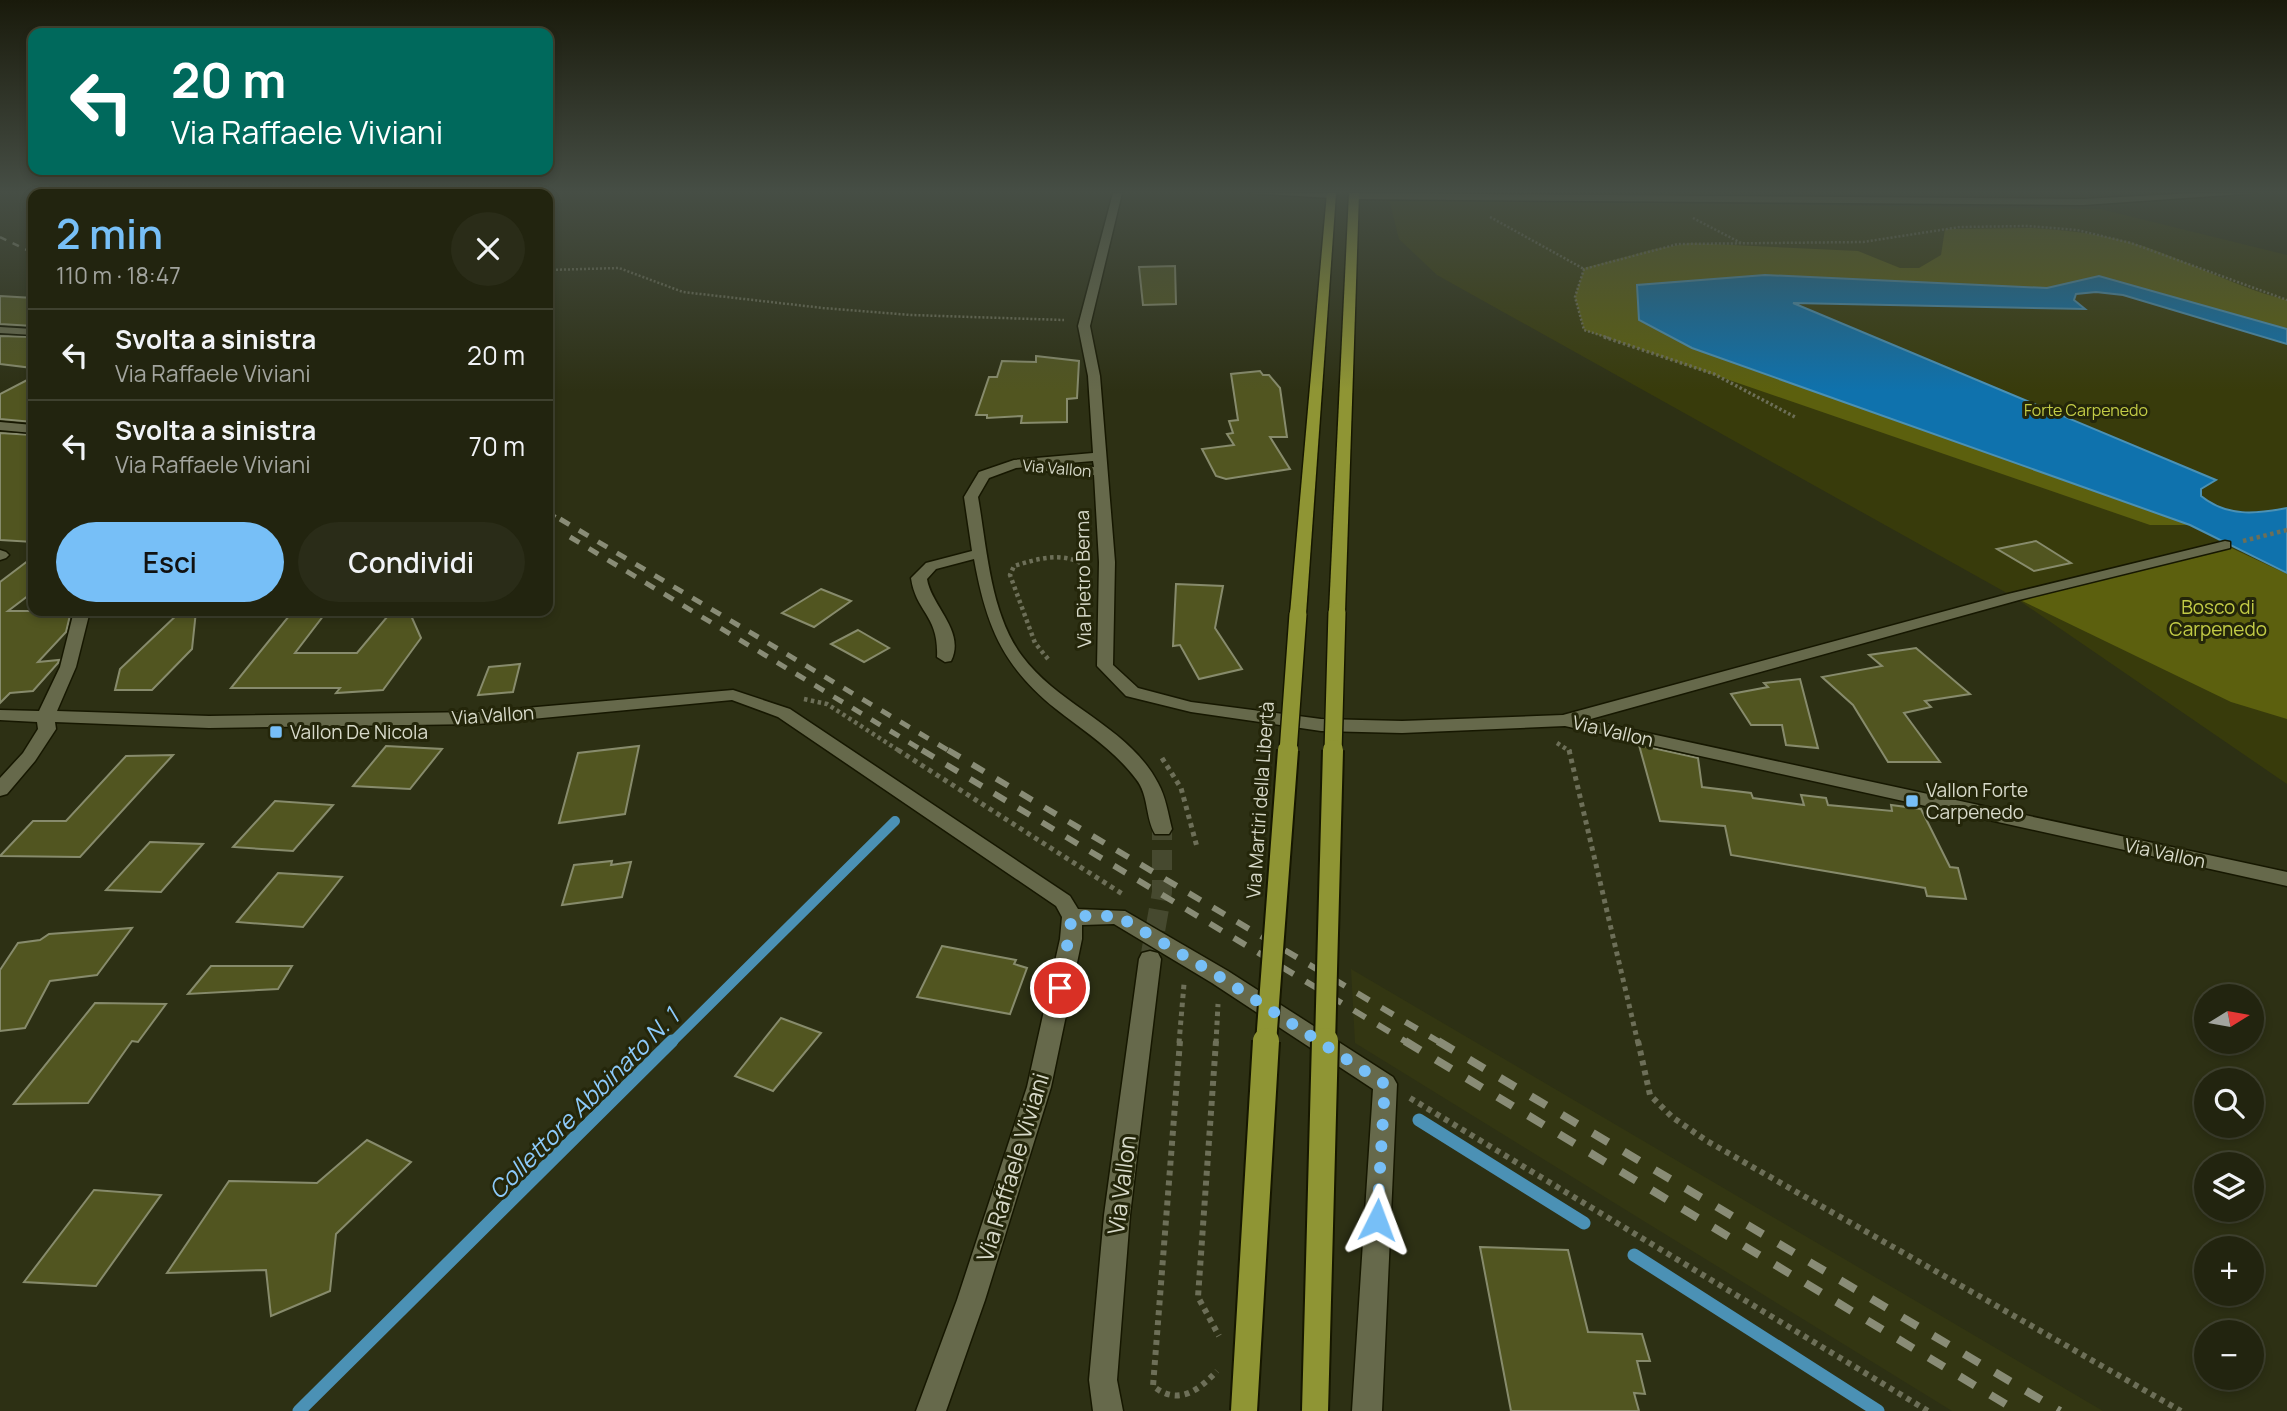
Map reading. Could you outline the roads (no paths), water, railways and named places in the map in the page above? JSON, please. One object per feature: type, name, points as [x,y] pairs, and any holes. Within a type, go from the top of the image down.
[{"type":"main road","name":"Via Martiri della Libertà","points":[[1244,1411],[1263,1077],[1327,259]]},
{"type":"main road","points":[[1315,1411],[1337,612],[1351,259]]},
{"type":"street","name":"Via Pietro Berna","points":[[1101,259],[1084,326],[1094,376],[1107,562],[1105,666],[1132,692],[1191,708],[1321,725],[1402,727],[1563,721]]},
{"type":"street","points":[[0,330],[28,332]]},
{"type":"street","points":[[0,426],[28,429]]},
{"type":"street","name":"Via Vallon","points":[[1100,464],[1013,464],[984,475],[971,497],[980,553],[994,611],[1013,655],[1047,693],[1101,732],[1147,780],[1162,829]]},
{"type":"street","name":"Via Vallon","points":[[1563,721],[2014,597],[2225,545]]},
{"type":"street","points":[[945,657],[947,641],[943,621],[919,591],[919,578],[932,566],[980,553]]},
{"type":"street","points":[[0,790],[29,757],[47,729],[45,718],[68,667],[81,616]]},
{"type":"street","name":"Via Vallon","points":[[0,715],[209,722],[478,718],[733,695],[784,713],[1063,901],[1072,916]]},
{"type":"street","name":"Via Vallon","points":[[1563,721],[2287,879]]},
{"type":"street","points":[[1072,916],[1118,916],[1220,977],[1385,1084],[1367,1411]]},
{"type":"street","name":"Via Raffaele Viviani","points":[[931,1411],[971,1300],[1038,1087],[1071,939],[1072,916]]},
{"type":"street","name":"Via Vallon","points":[[1108,1411],[1104,1380],[1117,1215],[1150,959]]},
{"type":"water","points":[[1765,275],[2047,288],[2099,276],[2287,329],[2287,344],[2123,295],[2096,292],[2076,294],[2074,300],[2085,309],[1793,303],[2216,480],[2201,489],[2201,496],[2221,508],[2264,512],[2287,508],[2287,573],[2190,525],[1692,348],[1639,320],[1637,285]]},
{"type":"waterway","name":"Collettore Abbinato N. 1","points":[[671,1043],[895,821]]},
{"type":"waterway","name":"Collettore Abbinato N. 1","points":[[299,1411],[672,1041]]},
{"type":"waterway","points":[[1419,1120],[1584,1223]]},
{"type":"waterway","points":[[1634,1255],[1878,1411]]},
{"type":"tunnel","points":[[1150,959],[1162,892],[1162,829]]},
{"type":"railway","points":[[553,515],[563,521]]},
{"type":"railway","points":[[560,519],[951,752]]},
{"type":"railway","points":[[570,537],[925,752]]},
{"type":"railway","points":[[922,750],[1408,1043]]},
{"type":"railway","points":[[948,750],[1441,1043]]},
{"type":"railway","points":[[1405,1041],[2017,1411]]},
{"type":"railway","points":[[1438,1041],[2060,1411]]},
{"type":"place","name":"Vallon De Nicola","points":[[276,732]]},
{"type":"place","name":"Vallon Forte Carpenedo","points":[[1912,801]]},
{"type":"park label","name":"Forte Carpenedo","points":[[2086,410]]},
{"type":"park label","name":"Bosco di Carpenedo","points":[[2218,618]]}]
